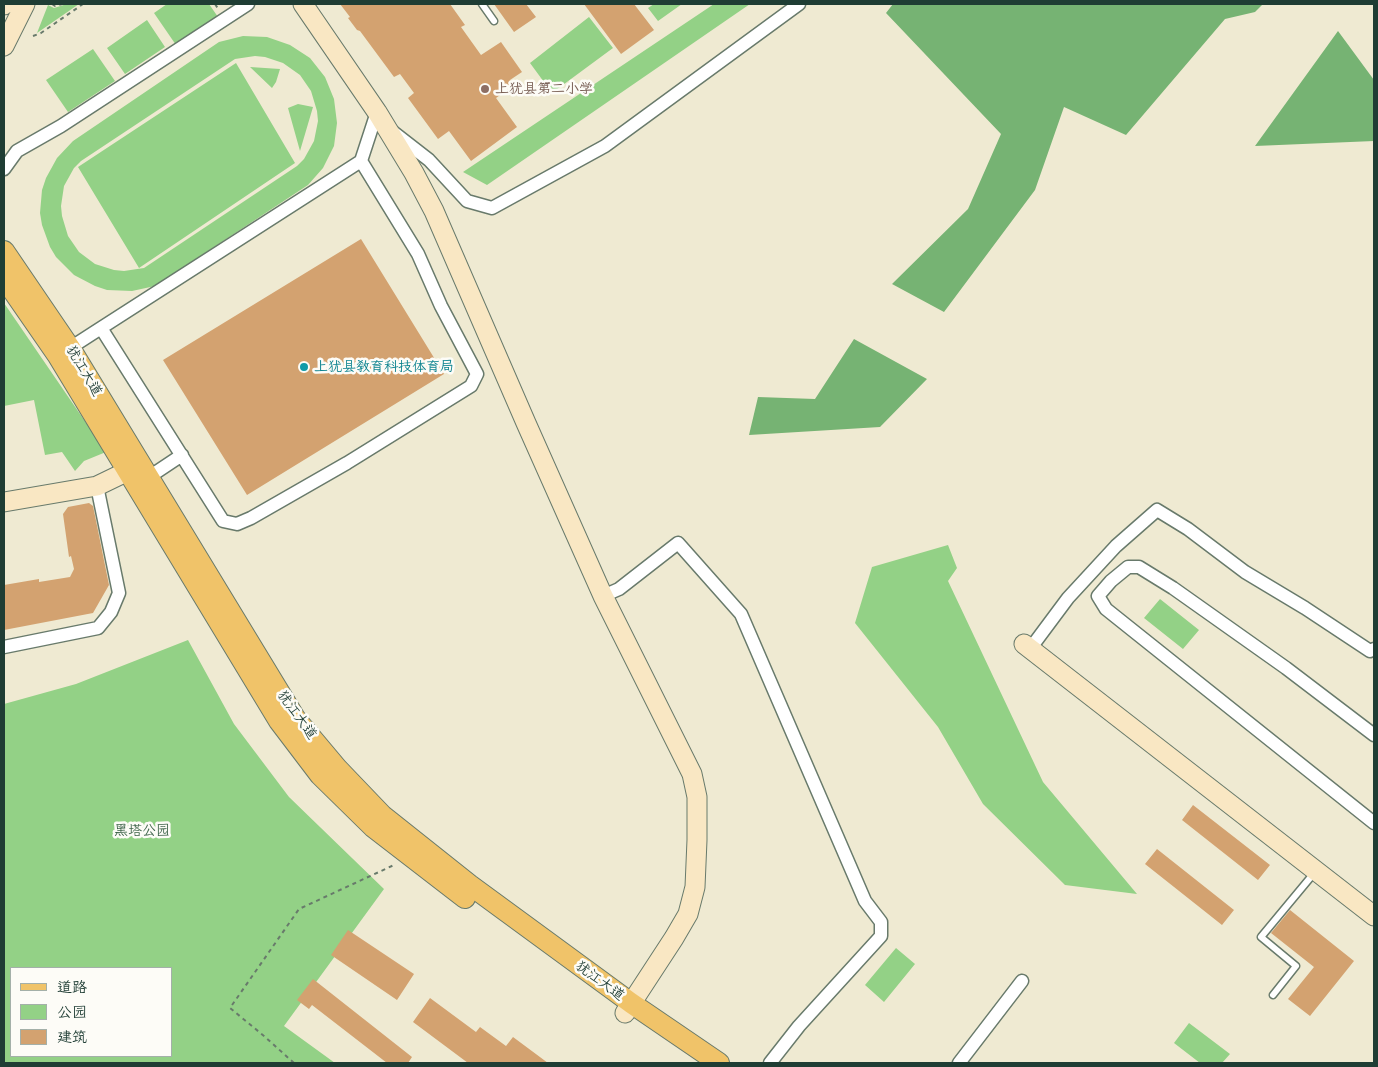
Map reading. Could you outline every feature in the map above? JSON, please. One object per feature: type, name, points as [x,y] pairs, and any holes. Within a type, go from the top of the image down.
[{"type":"main road","name":"犹江大道","points":[[4,251],[70,348],[295,718],[337,768],[382,815],[698,1063]]},
{"type":"main road","name":"犹江大道","points":[[4,278],[58,356],[279,721],[320,775],[373,827],[461,895],[628,1008],[719,1063]]},
{"type":"street","points":[[4,46],[25,4]]},
{"type":"street","points":[[4,169],[17,151],[61,126],[248,4]]},
{"type":"street","points":[[303,4],[382,120],[434,211],[603,596],[692,774],[697,796],[697,840],[695,887],[688,914],[628,1008]]},
{"type":"street","points":[[382,120],[429,160],[466,201],[492,208],[605,146],[799,4]]},
{"type":"street","points":[[70,348],[361,161],[382,120]]},
{"type":"street","points":[[101,328],[223,521],[237,524],[251,518],[347,463],[471,386],[477,374],[441,306],[418,254],[361,161]]},
{"type":"street","points":[[149,477],[182,455]]},
{"type":"street","points":[[4,502],[97,486],[128,471]]},
{"type":"street","points":[[4,647],[98,628],[112,612],[119,593],[97,486]]},
{"type":"street","points":[[1373,651],[1245,572],[1188,528],[1157,510],[1116,546],[1068,598],[1027,647],[1374,916]]},
{"type":"street","points":[[603,596],[619,589],[678,543],[741,614],[865,901],[881,922],[881,936],[799,1026],[770,1063]]},
{"type":"street","points":[[1374,735],[1286,668],[1173,588],[1139,567],[1128,567],[1111,580],[1098,596],[1106,609],[1374,823]]},
{"type":"street","points":[[959,1063],[1022,981]]},
{"type":"lane","points":[[482,4],[494,21]]},
{"type":"lane","points":[[1273,994],[1296,966],[1262,938],[1316,871]]},
{"type":"path","points":[[52,4],[56,6],[62,4]]},
{"type":"path","points":[[33,36],[41,33],[83,4]]},
{"type":"path","points":[[294,1063],[230,1008],[299,909],[394,865]]},
{"type":"green space","points":[[67,4],[79,4],[37,33],[48,5],[54,8]]},
{"type":"green space","points":[[167,4],[209,4],[218,17],[176,45],[154,13]]},
{"type":"green space","points":[[654,4],[682,4],[658,21],[648,8]]},
{"type":"green space","points":[[714,4],[750,4],[487,185],[463,172]]},
{"type":"green space","points":[[893,4],[1263,4],[1255,12],[1225,19],[1126,135],[1064,107],[1035,190],[944,312],[892,284],[968,209],[1001,134],[886,13]]},
{"type":"green space","points":[[589,17],[613,48],[552,93],[530,63]]},
{"type":"green space","points":[[147,20],[165,47],[125,74],[107,48]]},
{"type":"green space","points":[[1338,31],[1374,80],[1374,141],[1255,146]]},
{"type":"green space","points":[[243,36],[267,37],[290,45],[310,58],[325,77],[334,99],[337,123],[334,146],[323,168],[308,185],[155,286],[132,291],[107,290],[74,275],[56,257],[50,247],[40,213],[42,190],[57,158],[73,141],[219,42]],"holes":[[[255,56],[283,63],[300,75],[311,91],[318,121],[314,141],[304,159],[297,166],[144,268],[124,271],[114,270],[95,264],[79,252],[68,236],[61,206],[64,186],[74,168],[81,161],[235,59]]]},
{"type":"green space","points":[[93,49],[115,81],[68,112],[46,80]]},
{"type":"green space","points":[[236,63],[295,163],[139,268],[78,167]]},
{"type":"green space","points":[[250,67],[280,69],[272,88]]},
{"type":"green space","points":[[298,104],[313,107],[300,151],[288,108]]},
{"type":"green space","points":[[4,303],[106,452],[84,461],[75,471],[62,452],[45,455],[34,400],[4,406]]},
{"type":"green space","points":[[854,339],[927,379],[880,427],[749,435],[758,397],[815,399]]},
{"type":"green space","points":[[948,545],[957,568],[948,581],[1043,782],[1137,894],[1065,885],[983,804],[938,727],[855,623],[872,567]]},
{"type":"green space","points":[[1160,599],[1199,630],[1183,649],[1144,618]]},
{"type":"green space","name":"黑塔公园","points":[[188,640],[234,724],[289,797],[384,889],[284,1026],[335,1063],[4,1063],[4,704],[76,684]]},
{"type":"green space","points":[[896,948],[915,964],[884,1002],[865,985]]},
{"type":"green space","points":[[1189,1023],[1230,1054],[1222,1063],[1200,1063],[1174,1043]]},
{"type":"building","points":[[340,4],[450,4],[465,25],[461,27],[481,55],[501,42],[522,72],[510,80],[514,85],[496,98],[517,127],[471,161],[449,131],[438,139],[408,98],[414,93],[400,74],[394,77],[348,18],[350,17]]},
{"type":"building","points":[[494,4],[526,4],[536,17],[514,32]]},
{"type":"building","points":[[584,4],[634,4],[654,30],[621,54]]},
{"type":"building","name":"上犹县教育科技体育局","points":[[361,239],[444,374],[247,495],[163,360]]},
{"type":"building","points":[[89,503],[93,506],[109,585],[93,613],[4,630],[4,585],[39,579],[39,582],[70,577],[74,569],[71,556],[69,557],[63,514],[68,507]]},
{"type":"building","points":[[1193,805],[1270,865],[1258,880],[1182,820]]},
{"type":"building","points":[[1157,849],[1234,910],[1222,925],[1145,864]]},
{"type":"building","points":[[1290,910],[1354,961],[1310,1016],[1288,999],[1314,967],[1271,933]]},
{"type":"building","points":[[348,930],[414,974],[397,1000],[331,955]]},
{"type":"building","points":[[313,979],[412,1057],[408,1063],[387,1063],[312,1005],[309,1009],[297,1000]]},
{"type":"building","points":[[430,998],[476,1032],[480,1027],[506,1046],[513,1037],[548,1063],[468,1063],[413,1022]]},
{"type":"place","name":"上犹县第二小学","points":[[485,89]]},
{"type":"place","name":"上犹县教育科技体育局","points":[[304,367]]}]
